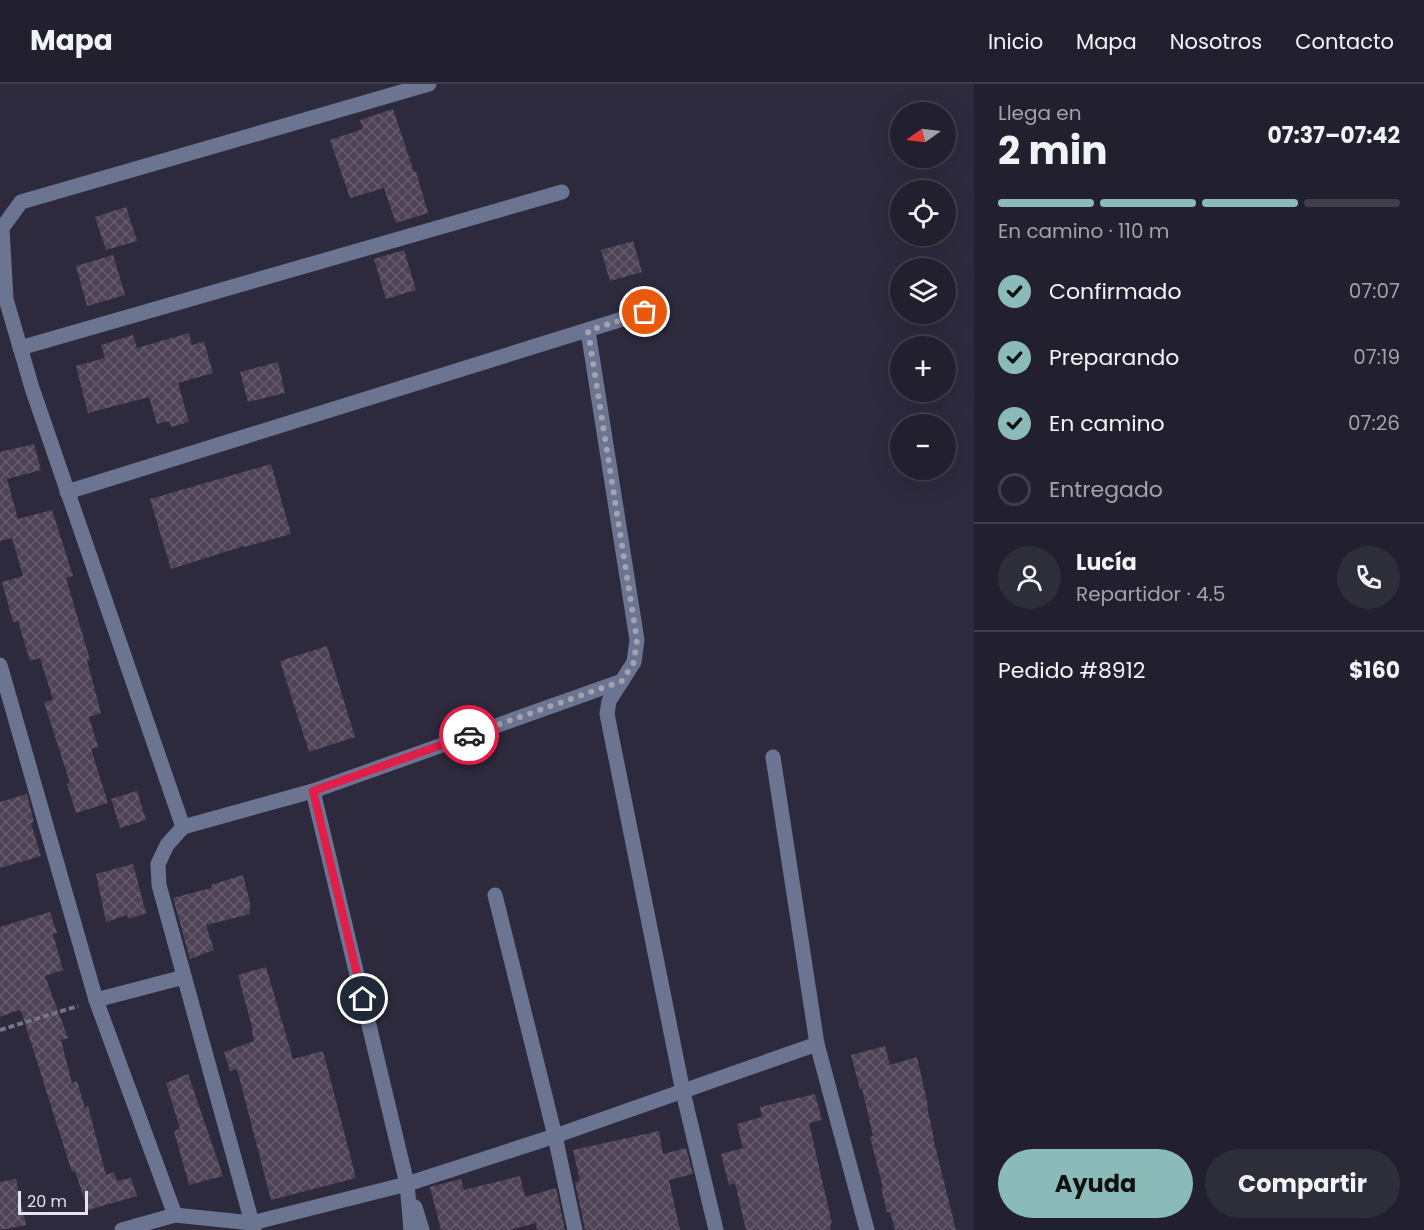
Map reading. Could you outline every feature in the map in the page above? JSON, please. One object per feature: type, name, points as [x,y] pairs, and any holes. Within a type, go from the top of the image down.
[{"type":"street","points":[[183,827],[3,300],[2,228],[21,202],[429,84]]},
{"type":"street","points":[[20,348],[562,192]]},
{"type":"street","points":[[67,492],[645,312]]},
{"type":"street","points":[[588,331],[637,640],[634,662],[609,701],[608,714],[683,1092],[716,1230]]},
{"type":"street","points":[[0,666],[96,1000],[175,1215]]},
{"type":"street","points":[[253,1227],[159,885],[158,864],[167,845],[183,827],[313,791],[622,681]]},
{"type":"street","points":[[773,757],[817,1044],[867,1230]]},
{"type":"street","points":[[313,791],[407,1184],[422,1230]]},
{"type":"street","points":[[495,895],[555,1136],[575,1230]]},
{"type":"street","points":[[96,1000],[184,977]]},
{"type":"street","points":[[122,1230],[175,1215],[253,1227],[407,1184],[555,1136],[817,1044]]},
{"type":"street","points":[[407,1184],[411,1230]]},
{"type":"path","points":[[0,1030],[96,1000]]},
{"type":"building","points":[[393,109],[428,213],[396,223],[384,188],[350,198],[330,140],[363,129],[360,120]]},
{"type":"building","points":[[126,207],[137,241],[106,250],[95,217]]},
{"type":"building","points":[[633,241],[642,272],[610,281],[601,250]]},
{"type":"building","points":[[404,250],[416,290],[386,299],[374,259]]},
{"type":"building","points":[[113,255],[125,295],[87,306],[76,266]]},
{"type":"building","points":[[189,333],[192,345],[204,342],[213,373],[178,383],[189,422],[171,427],[169,421],[157,424],[149,397],[88,413],[76,366],[105,358],[101,345],[133,335],[137,348]]},
{"type":"building","points":[[278,362],[285,393],[248,402],[240,372]]},
{"type":"building","points":[[34,444],[41,470],[7,479],[18,519],[52,510],[73,576],[66,578],[90,660],[87,661],[101,713],[89,717],[98,747],[91,749],[108,803],[76,813],[67,784],[70,783],[44,702],[53,700],[40,658],[30,661],[18,621],[13,622],[2,582],[23,576],[12,538],[0,541],[0,452]]},
{"type":"building","points":[[271,464],[291,534],[171,569],[150,499]]},
{"type":"building","points":[[327,646],[355,737],[309,752],[280,661]]},
{"type":"building","points":[[137,791],[146,820],[120,828],[111,799]]},
{"type":"building","points":[[27,794],[34,822],[31,823],[41,856],[0,868],[0,802]]},
{"type":"building","points":[[133,864],[146,913],[129,919],[127,915],[106,922],[96,874]]},
{"type":"building","points":[[243,875],[251,907],[249,908],[250,914],[206,925],[214,950],[190,959],[173,898],[211,888],[211,885]]},
{"type":"building","points":[[50,912],[57,933],[53,934],[63,970],[45,976],[68,1038],[61,1040],[72,1083],[77,1081],[85,1108],[88,1106],[106,1175],[114,1172],[117,1181],[131,1178],[137,1196],[88,1210],[75,1171],[72,1172],[21,1011],[0,1017],[0,927]]},
{"type":"building","points":[[266,967],[293,1059],[323,1051],[356,1178],[271,1200],[237,1069],[230,1071],[224,1052],[254,1041],[238,975]]},
{"type":"building","points":[[885,1046],[890,1065],[917,1057],[933,1138],[956,1230],[895,1230],[890,1212],[887,1212],[870,1137],[873,1136],[862,1088],[860,1089],[851,1055]]},
{"type":"building","points":[[188,1074],[223,1176],[189,1185],[174,1131],[180,1129],[166,1083]]},
{"type":"building","points":[[815,1094],[822,1120],[809,1123],[832,1224],[830,1225],[831,1230],[746,1230],[735,1183],[729,1185],[721,1154],[743,1148],[737,1124],[762,1117],[760,1107]]},
{"type":"building","points":[[659,1131],[663,1154],[686,1148],[693,1174],[669,1180],[680,1230],[585,1230],[575,1182],[580,1181],[573,1150]]},
{"type":"building","points":[[520,1176],[525,1197],[556,1188],[565,1230],[537,1230],[536,1223],[509,1230],[441,1230],[430,1187],[461,1179],[464,1190]]},
{"type":"building","points":[[16,1179],[26,1225],[0,1230],[0,1182]]},
{"type":"way so far","points":[[469,735],[622,681],[634,662],[637,640],[588,331],[645,312]]},
{"type":"route","points":[[363,999],[313,791],[469,735]]}]
